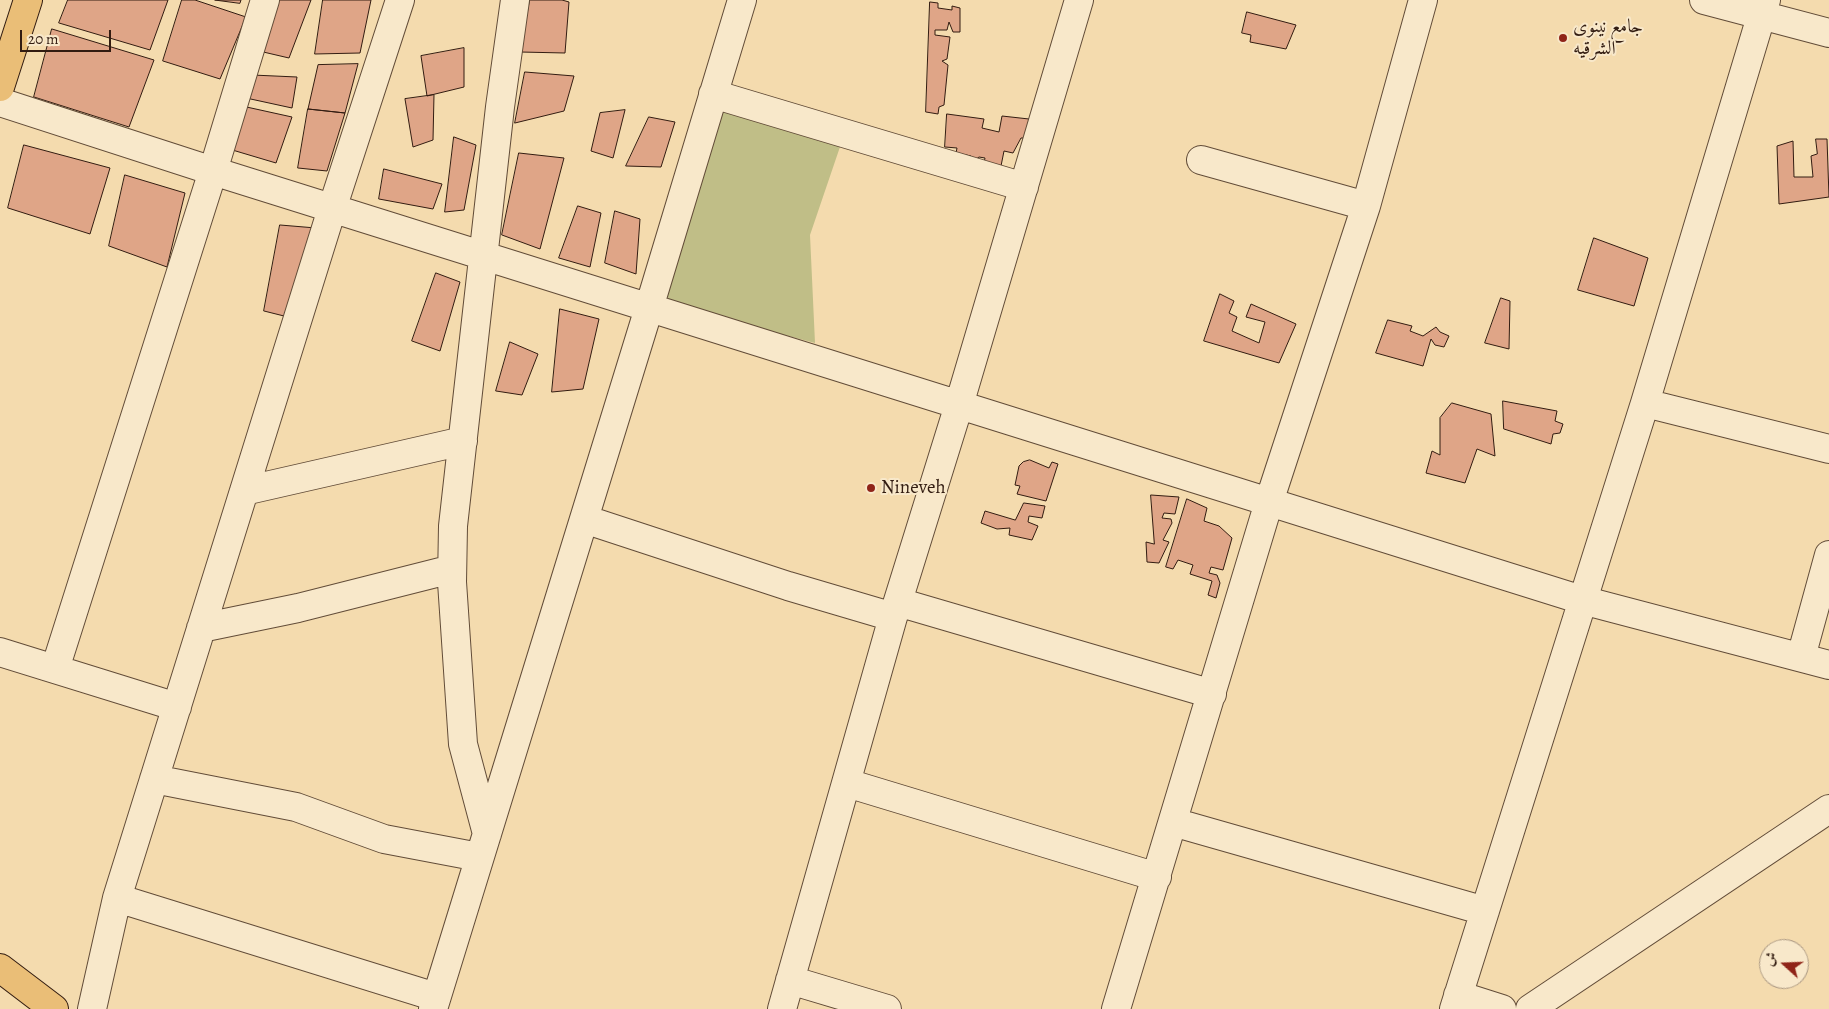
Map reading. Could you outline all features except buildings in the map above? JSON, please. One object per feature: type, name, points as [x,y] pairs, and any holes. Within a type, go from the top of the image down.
[{"type":"main road","points":[[0,87],[28,0]]},
{"type":"main road","points":[[0,968],[53,1009]]},
{"type":"main road","points":[[0,994],[24,999],[53,1009]]},
{"type":"street","points":[[55,669],[265,0]]},
{"type":"street","points":[[92,1009],[117,898],[332,209],[400,0]]},
{"type":"street","points":[[483,846],[463,744],[452,569],[453,526],[500,106],[515,0]]},
{"type":"street","points":[[117,898],[434,1003],[649,308],[742,0]]},
{"type":"street","points":[[782,1009],[895,609],[959,405],[1079,0]]},
{"type":"street","points":[[1116,1009],[1174,822],[1269,502],[1366,206],[1423,0]]},
{"type":"street","points":[[1704,0],[1763,8],[1829,33]]},
{"type":"street","points":[[1502,1009],[1456,1002],[1645,403],[1763,8]]},
{"type":"street","points":[[713,94],[1024,187]]},
{"type":"street","points":[[0,102],[212,172],[1582,600],[1829,665]]},
{"type":"street","points":[[1201,160],[1366,206]]},
{"type":"street","points":[[1645,403],[1829,449]]},
{"type":"street","points":[[244,491],[463,441]]},
{"type":"street","points":[[584,519],[788,586],[895,609],[1212,694]]},
{"type":"street","points":[[1801,657],[1829,556]]},
{"type":"street","points":[[201,628],[298,608],[452,569]]},
{"type":"street","points":[[0,652],[177,707]]},
{"type":"street","points":[[154,779],[296,807],[384,839],[483,846]]},
{"type":"street","points":[[847,783],[1157,877]]},
{"type":"street","points":[[1530,1009],[1829,808]]},
{"type":"street","points":[[1174,822],[1485,911]]},
{"type":"street","points":[[790,980],[887,1009]]},
{"type":"shaded area","points":[[719,108],[842,141],[810,235],[815,343],[659,302]]},
{"type":"place","name":"جامع نينوى الشرقيه","points":[[1563,38]]},
{"type":"place","name":"Nineveh","points":[[871,488]]}]
